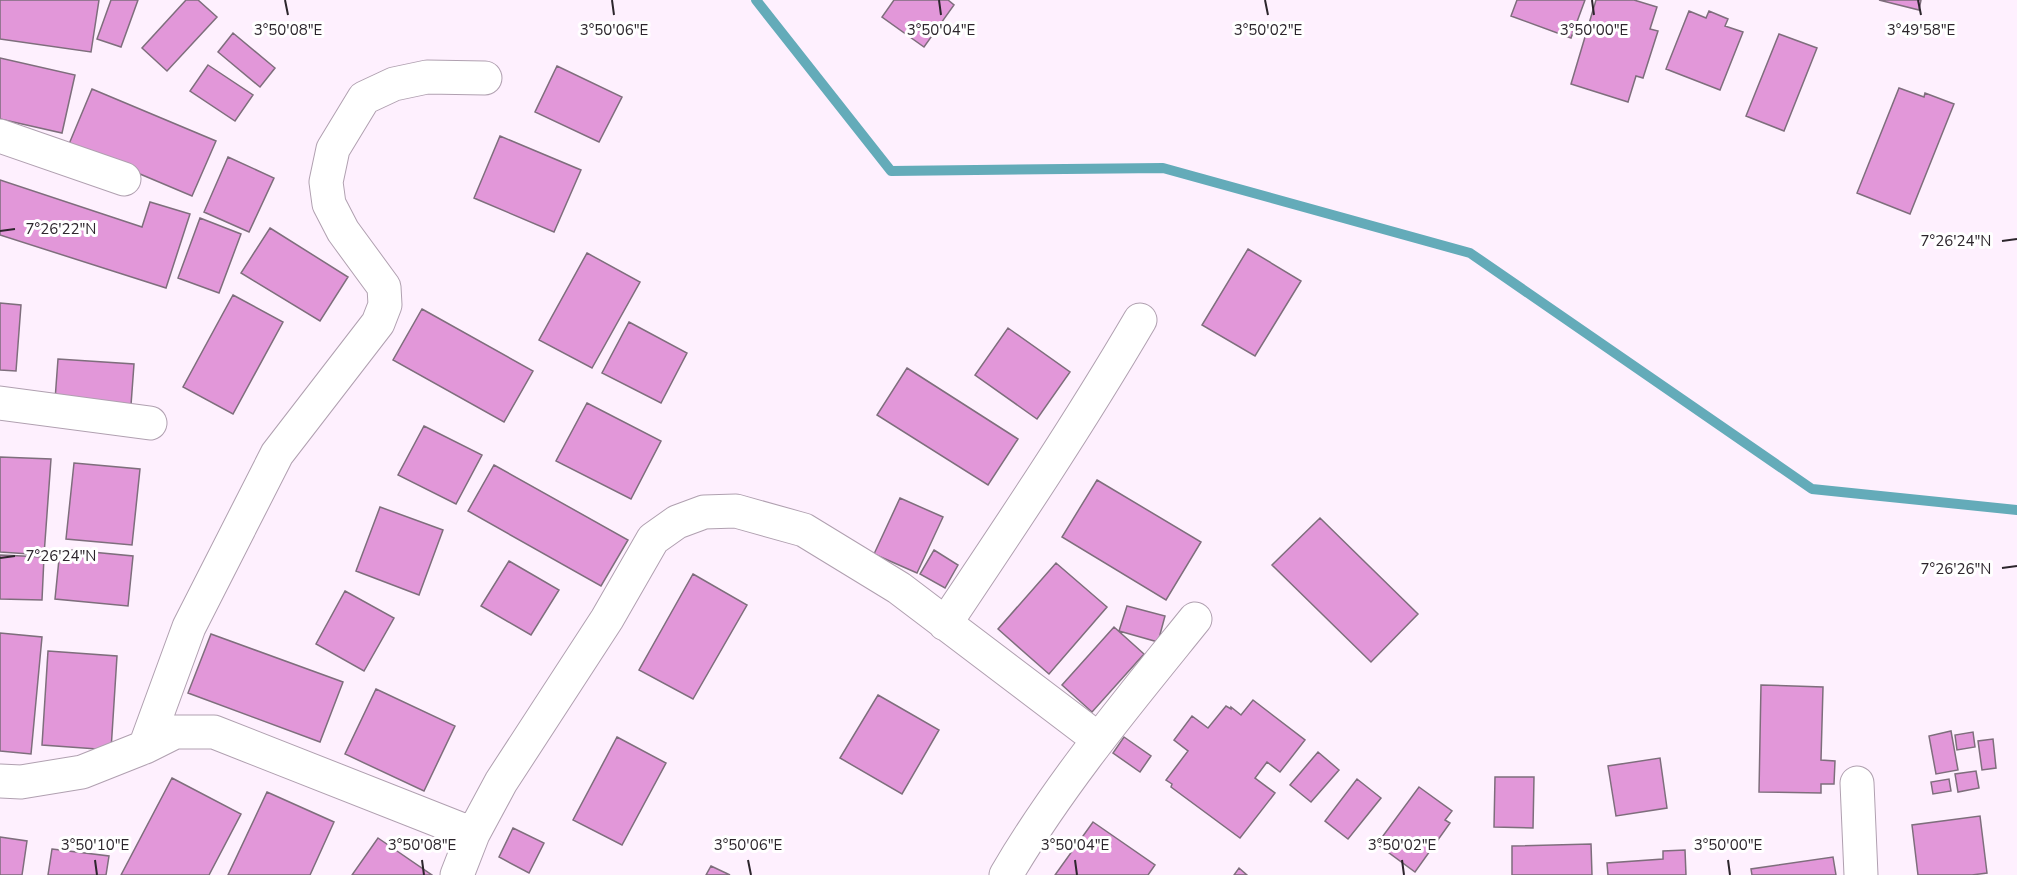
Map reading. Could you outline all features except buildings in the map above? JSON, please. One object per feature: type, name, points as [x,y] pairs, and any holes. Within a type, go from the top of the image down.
[{"type":"street","points":[[145,747],[189,627],[277,454],[378,323],[385,304],[384,287],[343,231],[329,204],[326,182],[333,148],[364,98],[394,84],[427,77],[485,78]]},
{"type":"street","points":[[0,136],[124,179]]},
{"type":"street","points":[[945,624],[1106,380],[1140,320]]},
{"type":"street","points":[[0,403],[150,423]]},
{"type":"street","points":[[457,875],[473,834],[501,782],[607,619],[653,540],[677,522],[704,512],[736,511],[804,530],[899,588],[1098,739]]},
{"type":"street","points":[[1006,875],[1073,772],[1195,619]]},
{"type":"street","points":[[0,781],[21,782],[82,772],[145,747],[175,732],[214,732],[473,834]]},
{"type":"street","points":[[1857,783],[1861,875]]},
{"type":"waterway","points":[[756,0],[891,171],[1163,168],[1470,253],[1812,489],[2017,510]]}]
